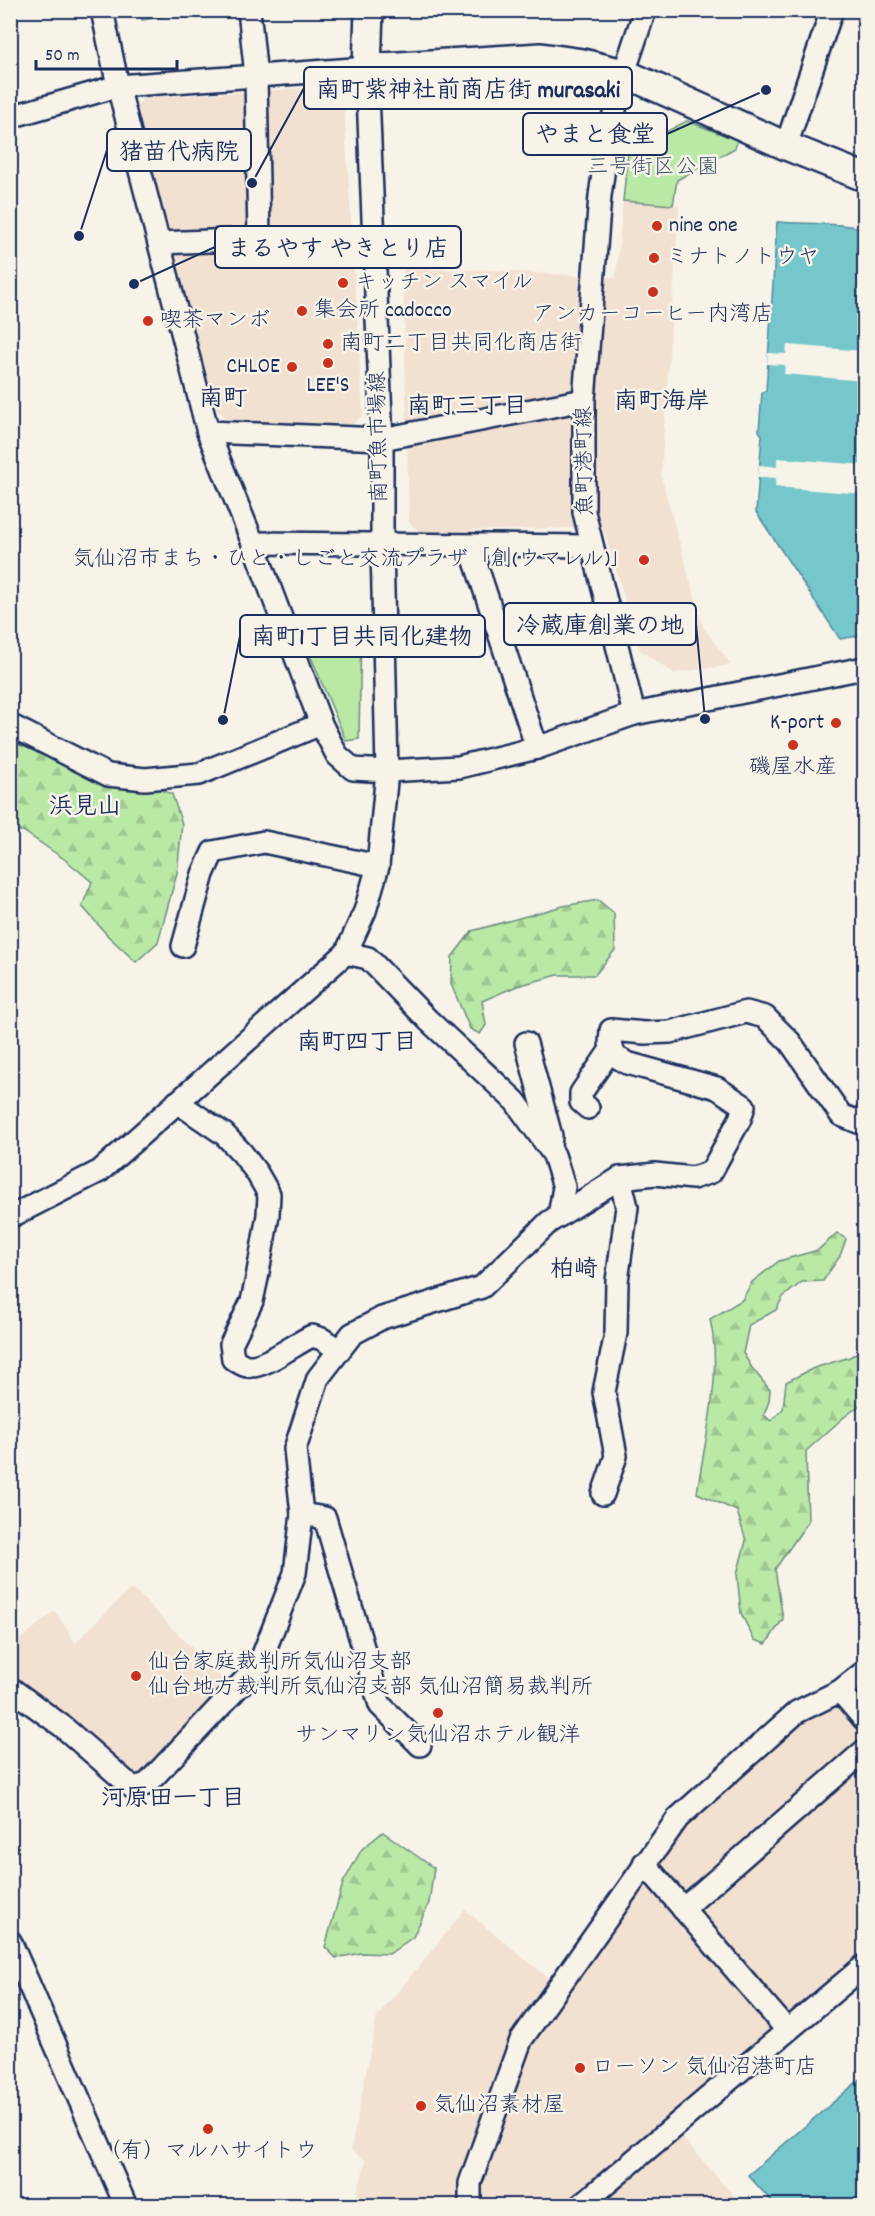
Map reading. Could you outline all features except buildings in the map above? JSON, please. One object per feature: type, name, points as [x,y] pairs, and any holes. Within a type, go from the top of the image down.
[{"type":"main road","points":[[369,10],[367,68],[541,57],[583,63],[624,73],[786,146],[864,177]]},
{"type":"street","points":[[102,10],[118,86],[208,432],[253,543],[321,724],[337,755],[353,769],[387,771],[459,767],[537,748],[634,714],[864,668]]},
{"type":"street","points":[[159,243],[259,238],[256,76],[249,10]]},
{"type":"street","name":"魚町港町線","points":[[634,714],[584,512],[584,400],[600,196],[608,138],[624,73],[645,10]]},
{"type":"street","points":[[786,146],[832,10]]},
{"type":"street","points":[[10,117],[118,86],[367,68]]},
{"type":"street","name":"南町魚市場線","points":[[346,953],[365,911],[378,866],[387,771],[382,439],[367,68]]},
{"type":"street","points":[[208,432],[382,439],[584,400]]},
{"type":"street","points":[[253,543],[382,546],[592,546]]},
{"type":"street","points":[[471,546],[537,748]]},
{"type":"street","points":[[10,725],[108,775],[145,779],[199,774],[321,724]]},
{"type":"street","points":[[183,946],[203,874],[213,852],[264,842],[378,866]]},
{"type":"street","points":[[10,1217],[100,1171],[346,953],[368,958],[428,1020],[515,1101],[554,1155],[564,1187],[559,1216]]},
{"type":"street","points":[[10,1688],[62,1725],[133,1788],[147,1784],[259,1665],[295,1573],[302,1514],[296,1449],[318,1378],[352,1334],[382,1318],[482,1287],[549,1222],[620,1178],[655,1174],[693,1178],[711,1172],[740,1119],[744,1106],[717,1088],[627,1063],[615,1056],[610,1043],[611,1030],[645,1033],[670,1032],[746,1012],[765,1017],[790,1042],[841,1115],[858,1122],[864,1116]]},
{"type":"street","points":[[526,1043],[551,1136],[550,1149]]},
{"type":"street","points":[[588,1108],[581,1102],[581,1093],[612,1048]]},
{"type":"street","points":[[177,1102],[224,1134],[242,1152],[269,1194],[268,1215],[252,1301],[231,1344],[233,1359],[252,1367],[312,1336],[321,1338],[339,1350]]},
{"type":"street","points":[[603,1494],[616,1456],[604,1392],[616,1333],[617,1281],[627,1207],[620,1178]]},
{"type":"street","points":[[302,1514],[325,1518],[380,1705],[420,1745]]},
{"type":"street","points":[[470,2205],[470,2183],[521,2040],[644,1863],[678,1818],[797,1712],[840,1691],[864,1672]]},
{"type":"street","points":[[840,1691],[864,1719]]},
{"type":"street","points":[[682,1909],[864,1751]]},
{"type":"street","points":[[644,1863],[787,2030]]},
{"type":"street","points":[[10,1941],[126,2205]]},
{"type":"street","points":[[580,2205],[864,1966]]},
{"type":"shaded area","points":[[322,87],[344,108],[363,415],[352,425],[231,421],[217,410],[174,259],[137,106],[143,98]]},
{"type":"shaded area","points":[[623,201],[679,206],[661,476],[703,627],[731,665],[674,673],[640,650],[603,527],[420,532],[409,522],[403,269],[490,270],[616,278]]},
{"type":"shaded area","points":[[130,1589],[138,1594],[235,1691],[133,1788],[11,1688],[11,1647],[55,1611],[75,1643]]},
{"type":"shaded area","points":[[864,1672],[864,1968],[674,2128],[742,2205],[354,2205],[366,2161],[351,2150],[377,2017],[465,1910],[558,1986],[678,1818]]},
{"type":"green space","points":[[142,11],[186,12],[142,20]]},
{"type":"green space","name":"三号街区公園","points":[[687,121],[738,140],[735,148],[677,180],[673,205],[623,201],[628,151]]},
{"type":"green space","points":[[298,626],[361,627],[359,739],[346,741]]},
{"type":"green space","points":[[10,741],[76,768],[148,785],[172,794],[182,824],[177,873],[158,942],[136,962],[108,936],[82,906],[92,882],[67,861],[23,831],[11,831]]},
{"type":"green space","points":[[598,900],[614,913],[615,950],[595,975],[558,975],[517,986],[482,1001],[486,1025],[480,1034],[470,1029],[451,984],[452,957],[472,931],[563,906]]},
{"type":"green space","points":[[837,1233],[846,1239],[840,1256],[823,1281],[802,1282],[783,1297],[776,1310],[749,1325],[743,1353],[770,1390],[764,1415],[771,1421],[783,1409],[786,1382],[814,1368],[850,1357],[864,1348],[864,1402],[806,1451],[808,1522],[775,1569],[783,1619],[766,1644],[754,1640],[741,1613],[737,1574],[746,1541],[737,1511],[697,1493],[714,1384],[714,1341],[710,1319],[742,1300],[752,1282],[779,1261],[818,1250]]},
{"type":"green space","points":[[383,1832],[434,1868],[429,1903],[413,1937],[389,1954],[361,1953],[336,1958],[325,1947],[343,1883],[362,1849]]},
{"type":"water","points":[[777,222],[864,228],[864,635],[840,639],[756,512],[762,435],[759,431],[762,392],[766,391]]},
{"type":"water","points":[[864,2076],[864,2205],[775,2205],[748,2175]]},
{"type":"pier","points":[[787,345],[864,351],[864,381],[784,374],[785,365],[767,364],[768,353],[786,354]]},
{"type":"pier","points":[[777,458],[864,465],[864,494],[775,487],[776,478],[758,477],[759,465],[777,467]]},
{"type":"place","name":"やまと食堂","points":[[766,90]]},
{"type":"place","name":"南町紫神社前商店街 murasaki","points":[[252,183]]},
{"type":"place","name":"nine one","points":[[657,226]]},
{"type":"place","name":"猪苗代病院","points":[[79,236]]},
{"type":"place","name":"ミナトノトウヤ","points":[[654,258]]},
{"type":"place","name":"キッチン スマイル","points":[[343,283]]},
{"type":"place","name":"まるやす やきとり店","points":[[134,284]]},
{"type":"place","name":"アンカーコーヒー内湾店","points":[[653,292]]},
{"type":"place","name":"集会所 cadocco","points":[[302,311]]},
{"type":"place","name":"喫茶マンボ","points":[[148,321]]},
{"type":"place","name":"南町二丁目共同化商店街","points":[[328,344]]},
{"type":"place","name":"LEE'S","points":[[328,363]]},
{"type":"place","name":"CHLOE","points":[[292,367]]},
{"type":"place","name":"気仙沼市まち・ひと・しごと交流プラザ「創(ウマレル)」","points":[[644,560]]},
{"type":"place","name":"冷蔵庫創業の地","points":[[705,719]]},
{"type":"place","name":"南町1丁目共同化建物","points":[[223,720]]},
{"type":"place","name":"K-port","points":[[836,723]]},
{"type":"place","name":"磯屋水産","points":[[793,745]]},
{"type":"place","name":"仙台家庭裁判所気仙沼支部 仙台地方裁判所気仙沼支部 気仙沼簡易裁判所","points":[[136,1676]]},
{"type":"place","name":"サンマリン気仙沼ホテル観洋","points":[[438,1713]]},
{"type":"place","name":"ローソン 気仙沼港町店","points":[[580,2068]]},
{"type":"place","name":"気仙沼素材屋","points":[[421,2106]]},
{"type":"place","name":"（有）マルハサイトウ","points":[[208,2129]]},
{"type":"district","name":"南町","points":[[223,400]]},
{"type":"district","name":"南町海岸","points":[[662,403]]},
{"type":"district","name":"南町三丁目","points":[[467,408]]},
{"type":"district","name":"浜見山","points":[[85,808]]},
{"type":"district","name":"南町四丁目","points":[[357,1044]]},
{"type":"district","name":"柏崎","points":[[574,1271]]},
{"type":"district","name":"河原田一丁目","points":[[173,1800]]}]
